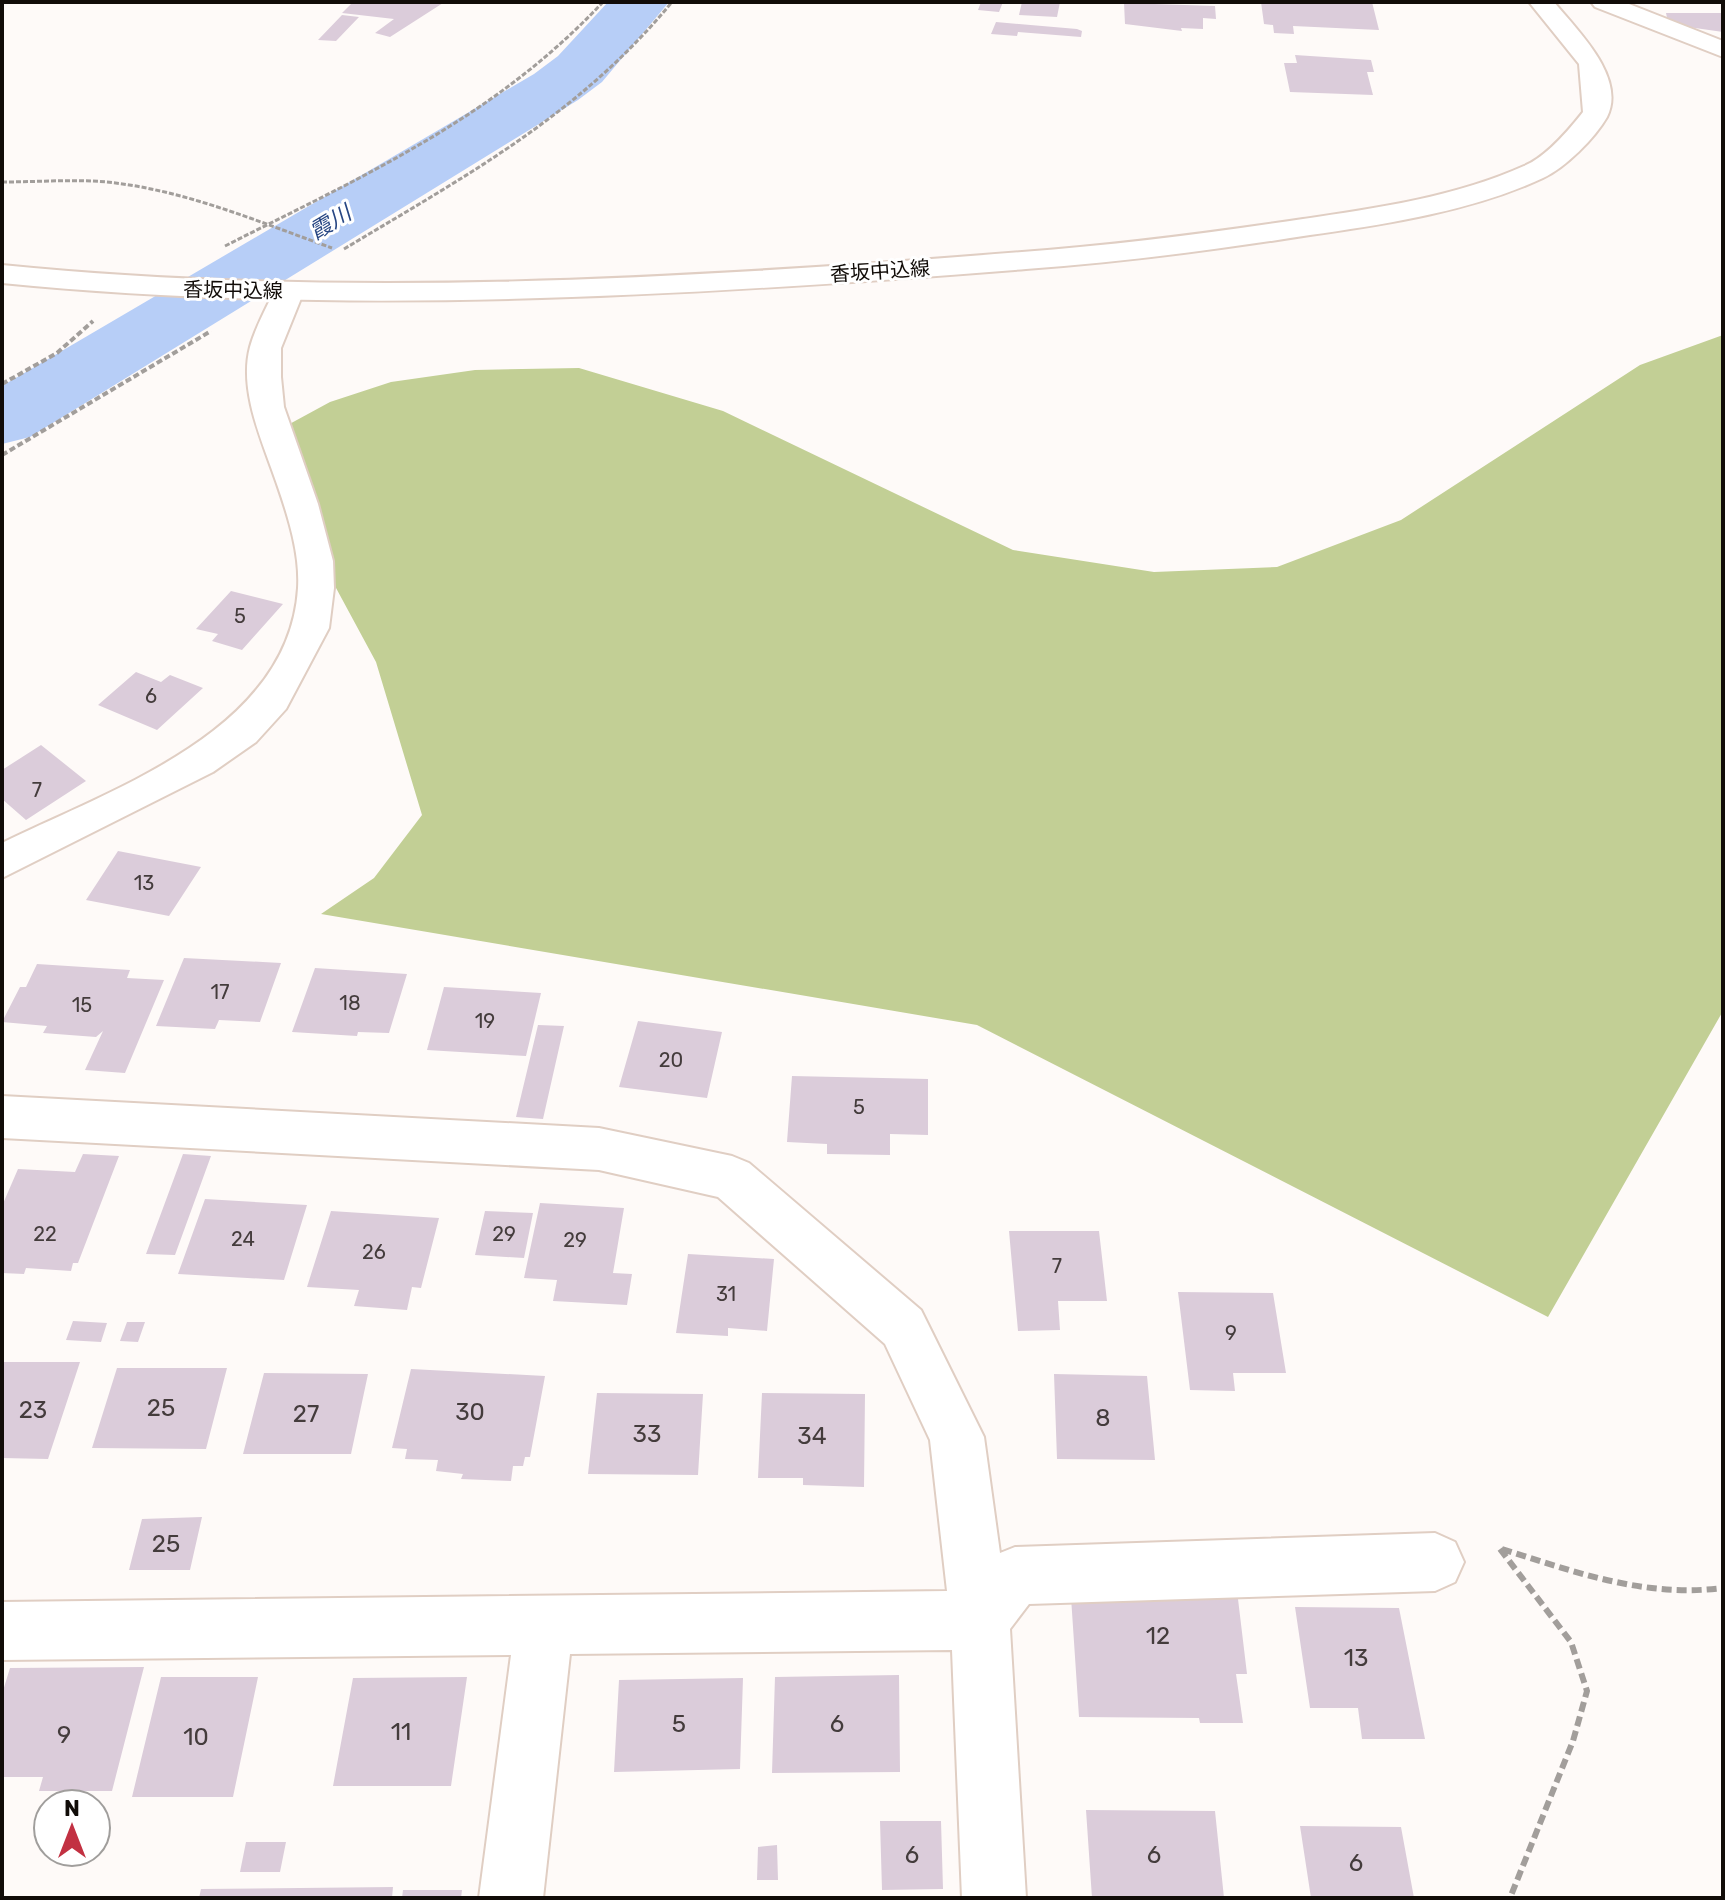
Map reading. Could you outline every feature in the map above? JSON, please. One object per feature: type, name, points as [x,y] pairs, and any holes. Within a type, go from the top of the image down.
[{"type":"street","name":"香坂中込線","points":[[2,274],[167,289],[286,291],[611,287],[906,270],[1157,250],[1381,216],[1459,197],[1537,171],[1579,135],[1596,113],[1597,94],[1591,63],[1541,2]]},
{"type":"street","points":[[1603,2],[1723,50]]},
{"type":"street","points":[[2,862],[199,762],[242,732],[272,699],[310,628],[316,588],[315,561],[301,504],[268,407],[265,377],[265,348],[286,291]]},
{"type":"street","points":[[2,1117],[599,1149],[732,1178],[903,1327],[957,1437],[980,1620],[994,1898]]},
{"type":"street","points":[[980,1620],[1015,1576],[1435,1562]]},
{"type":"street","points":[[2,1631],[980,1620]]},
{"type":"street","points":[[511,1898],[544,1625]]},
{"type":"path","points":[[217,250],[466,119],[533,73],[575,36],[603,2]]},
{"type":"path","points":[[2,455],[286,291],[326,266],[341,251],[571,107],[643,41],[672,2]]},
{"type":"path","points":[[2,182],[107,182],[153,191],[269,223],[328,247]]},
{"type":"path","points":[[2,384],[57,353],[131,287]]},
{"type":"path","points":[[1500,1549],[1571,1642],[1587,1691],[1573,1741],[1510,1898]]},
{"type":"path","points":[[1435,1562],[1500,1549],[1620,1585],[1705,1592],[1723,1588]]},
{"type":"green space","points":[[1723,335],[1723,1011],[1548,1317],[977,1025],[321,914],[374,878],[422,815],[376,662],[268,462],[284,427],[330,402],[391,382],[475,370],[579,368],[723,411],[1013,550],[1154,572],[1277,567],[1401,520],[1640,365]]},
{"type":"building","points":[[353,2],[443,3],[390,37],[375,33],[394,19],[342,13]]},
{"type":"building","points":[[981,2],[1003,2],[999,12],[978,10]]},
{"type":"building","points":[[1022,2],[1060,2],[1057,17],[1019,15]]},
{"type":"building","points":[[1261,2],[1372,2],[1379,30],[1293,26],[1294,34],[1274,33],[1273,25],[1264,24]]},
{"type":"building","points":[[1124,3],[1215,6],[1216,19],[1203,18],[1203,29],[1181,28],[1182,31],[1125,24]]},
{"type":"building","points":[[1666,13],[1723,13],[1723,32],[1668,22]]},
{"type":"building","points":[[342,15],[359,17],[336,41],[318,40]]},
{"type":"building","points":[[996,22],[1082,31],[1081,37],[1018,32],[1017,36],[991,34]]},
{"type":"building","points":[[1295,55],[1371,60],[1374,72],[1367,72],[1373,95],[1290,92],[1284,63],[1297,63]]},
{"type":"building","points":[[231,591],[283,604],[242,650],[212,641],[218,634],[196,629]]},
{"type":"building","points":[[136,672],[161,682],[170,675],[203,688],[157,730],[98,705]]},
{"type":"building","points":[[41,745],[86,781],[26,820],[2,799],[2,770]]},
{"type":"building","points":[[118,851],[201,867],[169,916],[86,900]]},
{"type":"building","points":[[184,958],[281,963],[260,1022],[219,1020],[215,1029],[156,1026]]},
{"type":"building","points":[[37,964],[130,970],[127,978],[164,980],[125,1073],[85,1070],[103,1031],[96,1037],[43,1033],[47,1026],[2,1022],[20,987],[26,987]]},
{"type":"building","points":[[315,968],[407,974],[389,1033],[358,1032],[357,1036],[292,1032]]},
{"type":"building","points":[[444,987],[541,993],[526,1056],[427,1050]]},
{"type":"building","points":[[638,1021],[722,1032],[707,1098],[619,1087]]},
{"type":"building","points":[[538,1025],[564,1026],[543,1119],[516,1117]]},
{"type":"building","points":[[792,1076],[928,1079],[928,1135],[890,1134],[890,1155],[827,1154],[827,1144],[787,1142]]},
{"type":"building","points":[[83,1154],[119,1156],[78,1263],[73,1263],[71,1271],[26,1268],[24,1274],[2,1273],[2,1206],[18,1169],[75,1172]]},
{"type":"building","points":[[183,1154],[211,1156],[175,1255],[146,1254]]},
{"type":"building","points":[[205,1199],[307,1205],[284,1280],[178,1274]]},
{"type":"building","points":[[540,1203],[624,1208],[613,1273],[632,1274],[627,1305],[553,1301],[557,1280],[524,1278]]},
{"type":"building","points":[[331,1211],[439,1218],[421,1288],[412,1287],[407,1310],[354,1306],[359,1290],[307,1287]]},
{"type":"building","points":[[485,1211],[533,1213],[524,1258],[475,1255]]},
{"type":"building","points":[[1009,1231],[1099,1231],[1107,1301],[1058,1301],[1060,1330],[1018,1331]]},
{"type":"building","points":[[688,1254],[774,1259],[767,1331],[728,1328],[728,1336],[676,1333]]},
{"type":"building","points":[[1178,1292],[1273,1293],[1286,1373],[1233,1373],[1235,1391],[1190,1390]]},
{"type":"building","points":[[73,1321],[107,1323],[101,1342],[66,1340]]},
{"type":"building","points":[[127,1322],[145,1322],[138,1342],[120,1341]]},
{"type":"building","points":[[2,1362],[80,1362],[48,1459],[2,1458]]},
{"type":"building","points":[[117,1368],[227,1368],[206,1449],[92,1448]]},
{"type":"building","points":[[411,1369],[545,1376],[530,1457],[525,1457],[523,1466],[513,1466],[511,1481],[461,1479],[463,1474],[436,1471],[438,1460],[405,1459],[407,1449],[392,1448]]},
{"type":"building","points":[[264,1373],[368,1374],[351,1454],[243,1454]]},
{"type":"building","points":[[1054,1374],[1147,1376],[1155,1460],[1057,1459]]},
{"type":"building","points":[[597,1393],[703,1394],[698,1475],[588,1474]]},
{"type":"building","points":[[762,1393],[865,1394],[864,1487],[803,1485],[803,1478],[758,1478]]},
{"type":"building","points":[[202,1517],[190,1570],[129,1570],[142,1519]]},
{"type":"building","points":[[1071,1597],[1238,1599],[1247,1674],[1236,1674],[1243,1723],[1200,1723],[1199,1718],[1079,1717]]},
{"type":"building","points":[[1295,1607],[1399,1608],[1425,1739],[1362,1739],[1358,1708],[1310,1708]]},
{"type":"building","points":[[144,1667],[112,1791],[112,1788],[40,1788],[43,1777],[2,1777],[2,1694],[10,1668]]},
{"type":"building","points":[[899,1675],[900,1772],[772,1773],[775,1677]]},
{"type":"building","points":[[161,1677],[258,1677],[233,1797],[132,1797]]},
{"type":"building","points":[[467,1677],[451,1786],[333,1786],[353,1678]]},
{"type":"building","points":[[743,1678],[740,1769],[614,1772],[619,1680]]},
{"type":"building","points":[[1086,1810],[1215,1811],[1224,1898],[1092,1898]]},
{"type":"building","points":[[880,1821],[941,1821],[943,1889],[882,1890]]},
{"type":"building","points":[[1300,1826],[1401,1827],[1414,1898],[1311,1898]]},
{"type":"building","points":[[246,1842],[286,1842],[280,1872],[240,1872]]},
{"type":"building","points":[[777,1845],[778,1880],[757,1880],[758,1847]]},
{"type":"building","points":[[393,1887],[392,1898],[199,1898],[201,1889]]},
{"type":"building","points":[[403,1890],[462,1890],[461,1898],[402,1898]]},
{"type":"waterway","name":"霞川","points":[[2,420],[556,87],[580,69],[640,2]]}]
